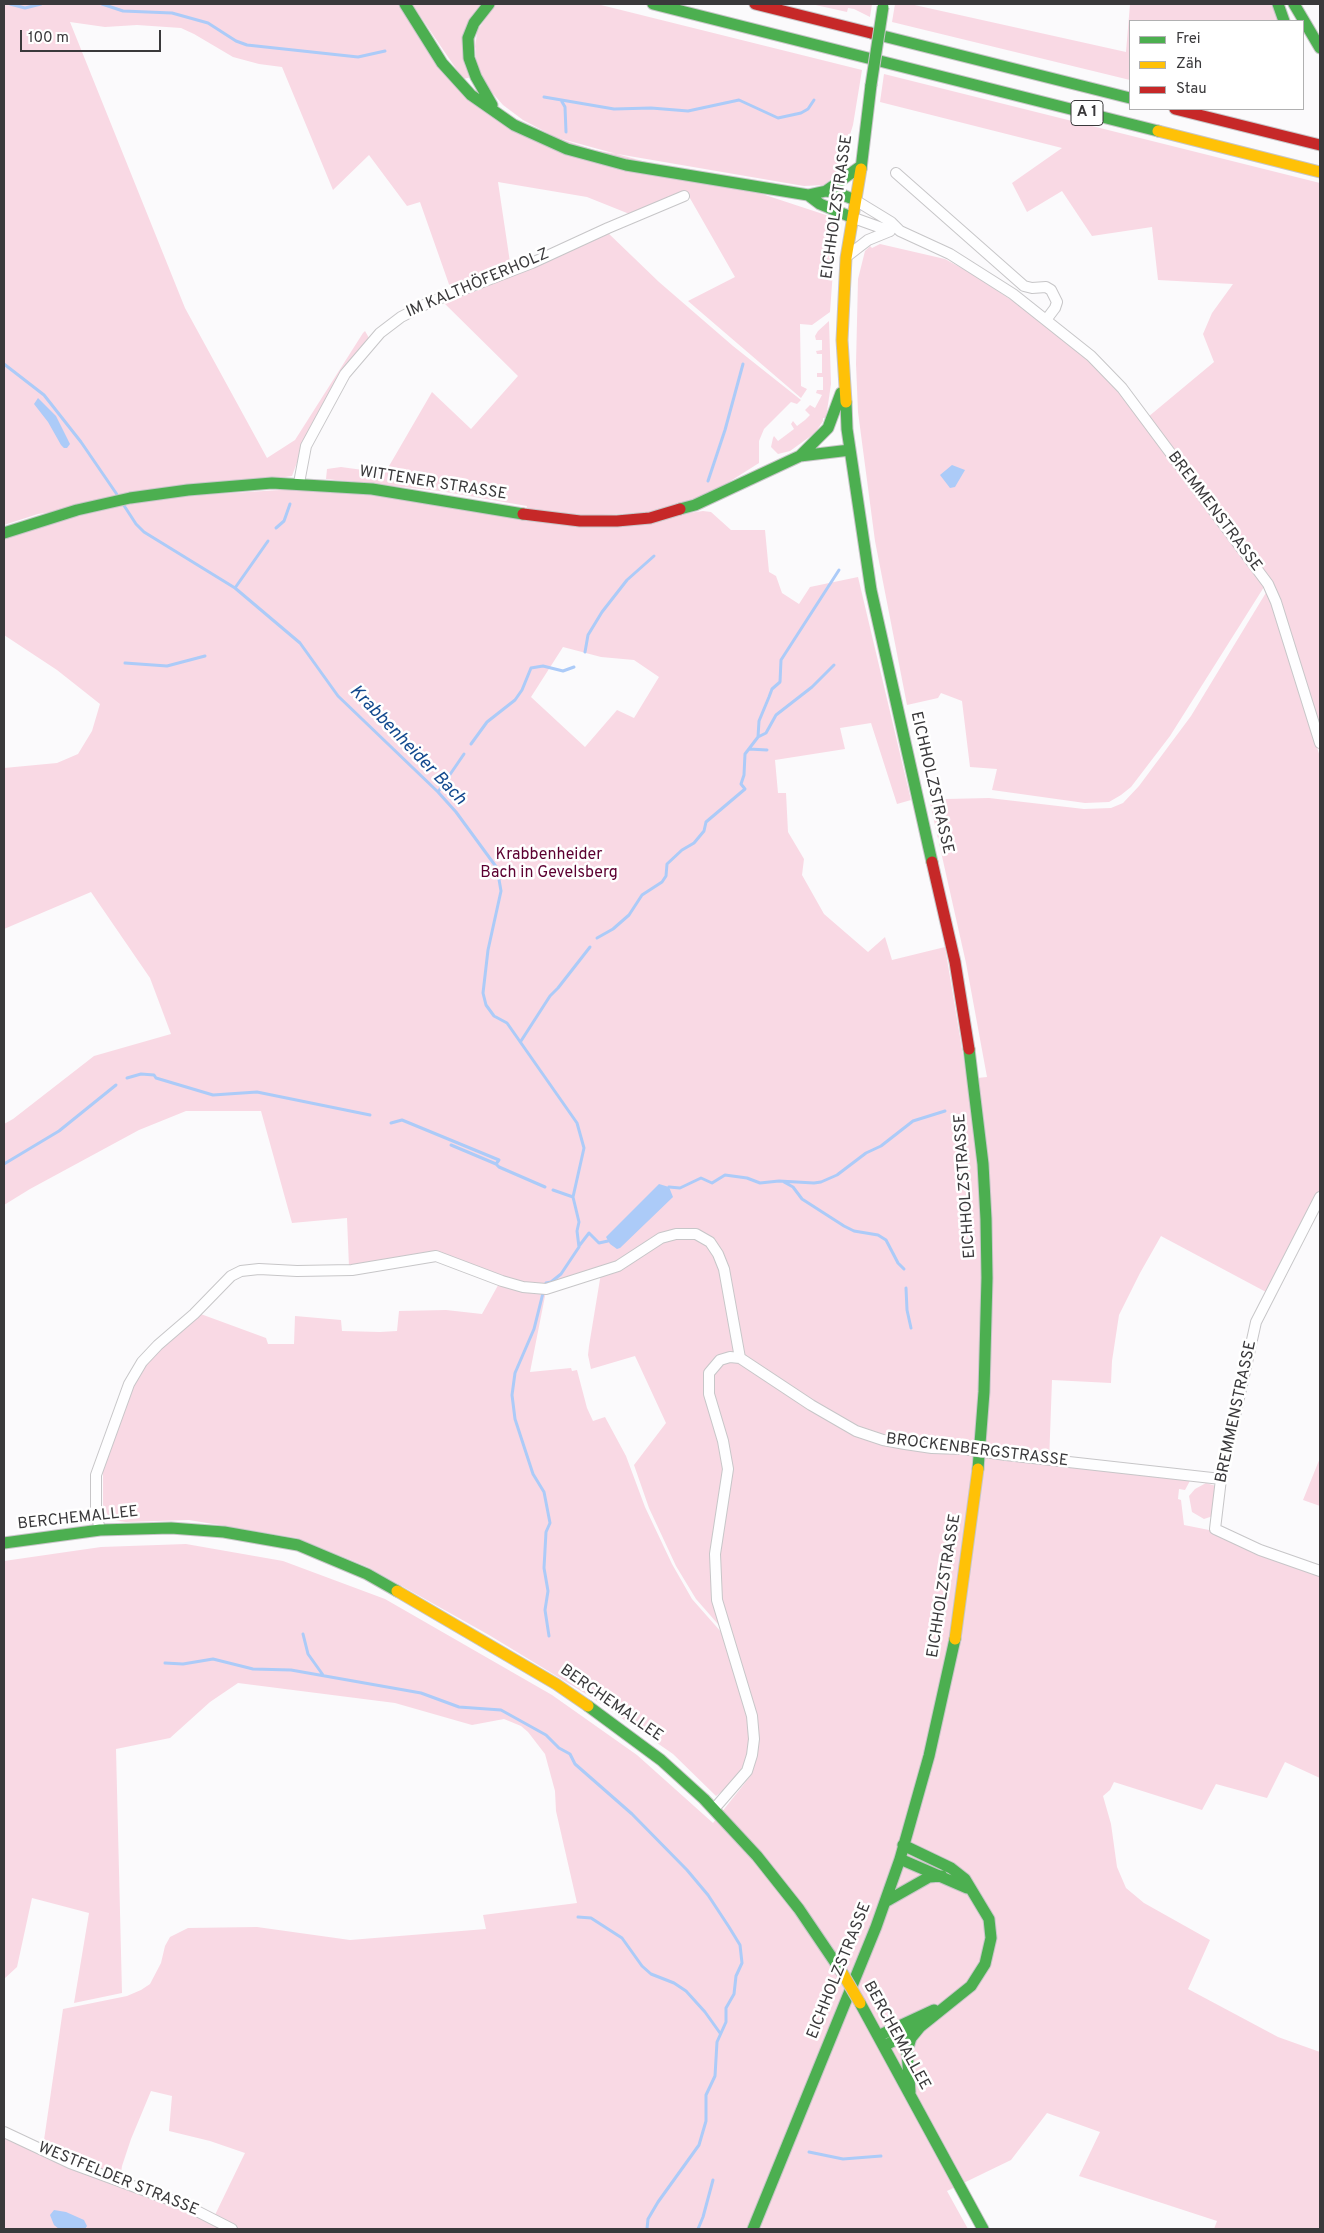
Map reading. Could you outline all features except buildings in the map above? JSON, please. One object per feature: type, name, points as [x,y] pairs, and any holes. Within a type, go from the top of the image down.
[{"type":"main road","points":[[405,4],[442,63],[454,78],[471,95],[536,136],[566,149],[636,166],[808,195],[826,191],[838,193],[855,200]]},
{"type":"main road","points":[[489,4],[474,23],[468,38],[469,58],[485,95],[497,112]]},
{"type":"main road","name":"A 1","points":[[653,4],[1320,172]]},
{"type":"main road","name":"A 1","points":[[754,4],[1129,98]]},
{"type":"main road","points":[[1278,4],[1284,20]]},
{"type":"main road","points":[[1294,4],[1303,20]]},
{"type":"main road","name":"EICHHOLZSTRASSE","points":[[753,2229],[885,1902],[900,1859],[929,1756],[956,1637],[975,1500],[984,1392],[987,1278],[986,1219],[976,1102],[955,962],[872,600],[850,450],[844,387],[842,340],[846,258],[884,5]]},
{"type":"main road","points":[[1304,21],[1320,48]]},
{"type":"main road","points":[[1179,110],[1320,145]]},
{"type":"main road","points":[[826,191],[861,166]]},
{"type":"main road","points":[[808,195],[820,204],[852,217]]},
{"type":"main road","points":[[800,456],[828,428],[844,387]]},
{"type":"main road","name":"WITTENER STRASSE","points":[[4,533],[77,510],[130,498],[241,485],[299,483],[404,494],[508,512],[580,521],[617,521],[650,518],[696,505],[800,456],[850,450]]},
{"type":"main road","name":"BERCHEMALLEE","points":[[4,1543],[100,1530],[171,1528],[224,1532],[298,1546],[368,1574],[521,1662],[583,1701],[661,1760],[740,1836],[781,1884],[843,1974],[860,2003],[983,2229]]},
{"type":"main road","points":[[904,1845],[951,1868],[965,1879],[989,1919],[991,1938],[988,1954],[980,1973],[971,1986],[920,2027],[911,2038],[907,2051],[907,2078],[910,2092]]},
{"type":"main road","points":[[900,1859],[973,1891]]},
{"type":"main road","points":[[885,1902],[912,1885],[929,1878],[942,1876]]},
{"type":"main road","points":[[881,2041],[920,2015],[942,2008]]},
{"type":"main road","points":[[881,2041],[920,2027]]},
{"type":"street","points":[[896,173],[1018,282],[1032,288],[1040,286],[1051,290],[1056,302],[1055,308],[1046,320]]},
{"type":"street","name":"IM KALTHÖFERHOLZ","points":[[299,483],[306,446],[345,374],[380,333],[401,316],[428,302],[525,266],[632,217],[684,196]]},
{"type":"street","name":"BREMMENSTRASSE","points":[[855,200],[891,222],[895,231]]},
{"type":"street","name":"BREMMENSTRASSE","points":[[852,217],[895,231],[976,270],[1013,294],[1091,356],[1122,388],[1268,584],[1320,743]]},
{"type":"street","points":[[846,258],[868,240],[895,231]]},
{"type":"street","name":"BREMMENSTRASSE","points":[[1320,1197],[1256,1322],[1221,1479],[1215,1529],[1260,1550],[1320,1572]]},
{"type":"street","points":[[100,1530],[96,1513],[96,1475],[129,1384],[142,1362],[158,1344],[194,1314],[232,1276],[241,1271],[258,1269],[297,1271],[352,1270],[436,1256],[502,1281],[523,1287],[546,1289],[618,1266],[661,1238],[676,1234],[696,1234],[710,1242],[718,1254],[724,1269],[740,1358],[730,1357],[720,1360],[709,1373],[709,1394],[723,1441],[728,1469],[717,1537],[715,1580],[718,1600],[752,1716],[754,1739],[752,1755],[746,1771],[714,1810]]},
{"type":"street","name":"BROCKENBERGSTRASSE","points":[[740,1358],[811,1405],[856,1431],[883,1440],[932,1448],[963,1449],[1221,1479]]},
{"type":"street","name":"WESTFELDER STRASSE","points":[[4,2132],[70,2163],[187,2206],[232,2229]]},
{"type":"green space","points":[[4,4],[400,4],[499,122],[753,191],[829,216],[836,229],[830,312],[812,325],[800,324],[801,386],[807,389],[801,398],[688,301],[735,277],[687,193],[632,215],[587,197],[498,182],[511,269],[451,290],[420,202],[407,206],[369,155],[333,190],[282,67],[259,64],[233,57],[181,28],[137,25],[105,27],[70,22],[185,308],[267,458],[295,440],[365,331],[369,338],[304,444],[292,476],[38,514],[4,525]]},
{"type":"green space","points":[[412,4],[480,4],[472,77],[463,79]]},
{"type":"green space","points":[[495,4],[597,4],[862,70],[853,125],[839,170],[825,185],[804,186],[594,150],[555,137],[523,120],[503,105],[488,88],[476,67],[475,34]]},
{"type":"green space","points":[[811,4],[872,4],[870,17],[854,9],[848,8],[847,12]]},
{"type":"green space","points":[[895,4],[910,4],[1126,52],[1130,4],[1271,4],[1279,20],[1129,20],[1129,80],[892,22]]},
{"type":"green space","points":[[884,74],[1320,183],[1320,733],[1279,600],[1148,417],[1214,362],[1203,334],[1212,313],[1233,284],[1158,280],[1152,227],[1092,236],[1062,191],[1027,212],[1012,183],[1062,148],[880,102]]},
{"type":"green space","points":[[606,231],[659,282],[733,346],[801,400],[797,404],[791,402],[764,429],[759,441],[759,463],[721,487],[690,501],[654,512],[585,516],[526,510],[527,506],[440,491],[326,479],[327,469],[341,467],[385,473],[432,392],[471,429],[518,376],[441,300]]},
{"type":"green space","points":[[880,244],[945,259],[969,272],[1031,313],[1087,357],[1117,389],[1264,587],[1170,736],[1131,787],[1109,802],[1085,803],[992,790],[997,769],[970,767],[962,701],[941,693],[938,698],[907,705],[875,541],[858,412],[856,364],[858,279],[865,251],[870,246],[872,248]]},
{"type":"green space","points":[[829,321],[831,384],[826,418],[823,418],[815,433],[790,451],[778,454],[771,447],[774,436],[778,441],[794,429],[791,424],[793,421],[797,426],[805,420],[810,415],[805,410],[810,405],[815,408],[822,395],[816,393],[817,390],[823,390],[823,377],[817,377],[817,373],[822,373],[822,354],[817,354],[816,351],[822,350],[822,340],[816,340],[815,336]]},
{"type":"green space","name":"Krabbenheider Bach in Gevelsberg","points":[[296,489],[368,493],[531,520],[703,511],[711,512],[731,530],[765,530],[769,572],[776,576],[782,593],[799,604],[810,587],[858,577],[911,800],[897,804],[871,723],[840,728],[845,749],[775,760],[778,793],[786,793],[788,832],[804,859],[802,875],[824,914],[868,952],[885,937],[892,960],[945,947],[967,1079],[987,1077],[966,963],[930,803],[946,799],[989,798],[1084,809],[1111,808],[1123,803],[1139,786],[1191,716],[1267,591],[1272,600],[1320,757],[1320,1190],[1266,1292],[1161,1236],[1119,1315],[1112,1361],[1111,1383],[1052,1380],[1049,1463],[1191,1479],[1185,1490],[1179,1489],[1178,1499],[1181,1500],[1184,1525],[1214,1531],[1320,1574],[1320,1778],[1285,1762],[1267,1798],[1216,1784],[1202,1810],[1114,1782],[1110,1790],[1103,1796],[1111,1824],[1117,1867],[1126,1888],[1144,1903],[1210,1940],[1188,1989],[1278,2037],[1320,2052],[1320,2229],[1214,2229],[1217,2221],[1079,2176],[1100,2132],[1047,2113],[1011,2160],[947,2191],[968,2229],[238,2229],[214,2217],[245,2153],[210,2141],[169,2131],[172,2096],[151,2091],[131,2139],[122,2166],[120,2179],[43,2147],[63,2009],[127,1996],[141,1990],[150,1984],[161,1963],[165,1946],[170,1937],[188,1928],[257,1927],[350,1940],[486,1929],[483,1915],[577,1903],[556,1811],[555,1791],[545,1754],[521,1726],[504,1719],[472,1725],[395,1703],[238,1683],[210,1702],[170,1738],[116,1749],[122,1993],[74,2003],[89,1913],[32,1898],[17,1967],[4,1979],[4,1561],[101,1547],[186,1544],[283,1561],[385,1599],[552,1695],[637,1755],[713,1823],[752,1774],[746,1761],[733,1783],[716,1796],[673,1754],[591,1697],[489,1635],[368,1567],[297,1538],[189,1520],[126,1522],[111,1520],[103,1507],[103,1462],[122,1406],[144,1364],[198,1313],[266,1338],[268,1344],[294,1344],[295,1316],[341,1320],[342,1331],[380,1332],[397,1331],[399,1311],[446,1310],[482,1314],[501,1280],[437,1254],[349,1267],[347,1218],[292,1223],[261,1111],[186,1111],[139,1130],[4,1205],[4,1124],[94,1056],[171,1034],[150,978],[91,892],[4,929],[4,768],[57,763],[78,754],[92,731],[100,704],[57,670],[4,635],[4,539],[53,522],[125,505],[184,496]],"holes":[[[563,647],[601,657],[634,660],[659,677],[634,718],[617,710],[585,747],[531,697]],[[602,1267],[588,1355],[591,1369],[635,1356],[666,1423],[634,1465],[649,1508],[676,1566],[696,1599],[724,1631],[722,1633],[692,1599],[672,1564],[645,1507],[626,1456],[605,1417],[593,1421],[587,1408],[577,1370],[572,1371],[571,1368],[530,1372],[546,1291],[540,1294],[543,1286]]]},
{"type":"green space","points":[[1320,1458],[1320,1506],[1303,1500]]},
{"type":"green space","points":[[1206,1483],[1216,1486],[1213,1516],[1204,1519],[1192,1512],[1189,1496],[1195,1489]]},
{"type":"green space","points":[[4,2134],[134,2188],[228,2229],[4,2229]]},
{"type":"water","points":[[38,398],[56,416],[70,444],[67,448],[61,445],[48,422],[34,404]]},
{"type":"water","points":[[952,465],[965,470],[955,487],[950,488],[940,475]]},
{"type":"water","points":[[659,1184],[669,1187],[673,1197],[620,1248],[617,1249],[610,1244],[606,1237]]},
{"type":"water","points":[[54,2210],[66,2212],[84,2220],[87,2226],[85,2229],[59,2229],[54,2225],[50,2215]]},
{"type":"waterway","points":[[10,4],[25,8],[41,4]]},
{"type":"waterway","points":[[102,4],[123,11],[172,13],[208,23],[236,41],[247,45],[358,57],[385,51]]},
{"type":"waterway","points":[[544,97],[614,109],[651,108],[688,111],[739,100],[778,118],[801,113],[808,109],[814,100]]},
{"type":"waterway","points":[[561,100],[565,107],[566,132]]},
{"type":"waterway","name":"Krabbenheider Bach","points":[[4,364],[44,395],[81,442],[118,496]]},
{"type":"waterway","points":[[708,481],[725,430],[743,364]]},
{"type":"waterway","name":"Krabbenheider Bach","points":[[123,504],[136,524],[144,532],[235,588],[300,643],[338,696],[438,792],[456,812],[497,868],[501,891],[488,950],[483,993],[486,1005],[494,1016],[507,1023],[577,1123],[584,1148],[573,1197],[579,1222],[577,1231],[579,1247],[561,1274],[551,1282],[546,1283]]},
{"type":"waterway","points":[[276,528],[284,521],[290,504]]},
{"type":"waterway","points":[[235,588],[268,541]]},
{"type":"waterway","points":[[585,652],[588,635],[602,612],[627,580],[654,556]]},
{"type":"waterway","points":[[597,938],[613,929],[629,915],[642,895],[662,882],[666,876],[667,864],[682,850],[694,843],[704,831],[706,822],[745,789],[741,784],[744,775],[745,754],[758,737],[759,721],[772,689],[780,682],[781,660],[839,570]]},
{"type":"waterway","points":[[125,663],[167,666],[205,656]]},
{"type":"waterway","points":[[758,737],[766,733],[776,715],[812,687],[834,665]]},
{"type":"waterway","points":[[471,744],[487,722],[515,700],[522,690],[531,668],[543,666],[563,671],[574,667]]},
{"type":"waterway","points":[[749,749],[767,750]]},
{"type":"waterway","points":[[438,792],[464,754]]},
{"type":"waterway","points":[[521,1041],[550,996],[590,947]]},
{"type":"waterway","points":[[127,1078],[141,1074],[154,1075],[156,1078],[213,1095],[257,1092],[370,1115]]},
{"type":"waterway","points":[[4,1164],[59,1131],[116,1085]]},
{"type":"waterway","points":[[669,1187],[680,1188],[701,1178],[712,1183],[725,1175],[747,1178],[760,1183],[779,1181],[821,1182],[837,1175],[866,1153],[881,1146],[913,1121],[945,1111]]},
{"type":"waterway","points":[[391,1123],[402,1120],[499,1160],[496,1164],[499,1167],[545,1187]]},
{"type":"waterway","points":[[451,1145],[496,1164]]},
{"type":"waterway","points":[[784,1182],[793,1187],[802,1199],[844,1226],[854,1231],[878,1235],[886,1240],[898,1263],[904,1269]]},
{"type":"waterway","points":[[553,1190],[573,1197]]},
{"type":"waterway","points":[[579,1246],[589,1233],[599,1243],[608,1241]]},
{"type":"waterway","points":[[906,1288],[907,1310],[911,1328]]},
{"type":"waterway","name":"Krabbenheider Bach","points":[[543,1293],[534,1329],[515,1373],[512,1395],[515,1419],[533,1474],[544,1492],[550,1523],[546,1532],[544,1568],[548,1591],[545,1610],[549,1636]]},
{"type":"waterway","points":[[303,1634],[308,1654],[323,1675]]},
{"type":"waterway","name":"Krabbenheider Bach","points":[[165,1663],[183,1664],[213,1659],[253,1669],[291,1670],[421,1693],[459,1707],[501,1710],[546,1735],[559,1748],[570,1754],[575,1764],[632,1814],[687,1870],[708,1895],[740,1945],[742,1963],[736,1976],[734,1994],[726,2008],[726,2022],[717,2042],[715,2076],[706,2095],[706,2121],[699,2145],[658,2202],[648,2219],[647,2229]]},
{"type":"waterway","points":[[578,1917],[591,1918],[622,1938],[642,1966],[651,1974],[674,1983],[686,1991],[705,2012],[720,2033]]},
{"type":"waterway","points":[[809,2152],[843,2159],[881,2156]]},
{"type":"waterway","points":[[698,2229],[713,2180]]},
{"type":"traffic: fast","points":[[405,4],[442,63],[471,95],[514,125],[567,149],[626,165],[808,195],[826,191],[861,166]]},
{"type":"traffic: fast","points":[[489,4],[474,23],[468,38],[469,58],[476,77],[492,105]]},
{"type":"traffic: fast","points":[[653,4],[1158,131]]},
{"type":"traffic: fast","points":[[1278,4],[1284,20]]},
{"type":"traffic: fast","points":[[1294,4],[1303,20]]},
{"type":"traffic: fast","points":[[871,85],[883,7]]},
{"type":"traffic: fast","points":[[1304,21],[1320,48]]},
{"type":"traffic: fast","points":[[871,33],[1129,98]]},
{"type":"traffic: fast","points":[[861,169],[871,85]]},
{"type":"traffic: fast","points":[[826,191],[838,193],[855,200]]},
{"type":"traffic: fast","points":[[808,195],[820,204],[851,217]]},
{"type":"traffic: fast","points":[[800,456],[828,428],[841,393]]},
{"type":"traffic: fast","points":[[846,402],[847,429],[871,590],[932,862]]},
{"type":"traffic: fast","points":[[680,509],[695,505],[800,456],[850,450]]},
{"type":"traffic: fast","points":[[4,533],[77,510],[130,498],[188,490],[272,483],[372,489],[523,514]]},
{"type":"traffic: fast","points":[[969,1049],[983,1164],[986,1219],[987,1278],[984,1392],[978,1469]]},
{"type":"traffic: fast","points":[[4,1543],[100,1530],[171,1528],[224,1532],[298,1545],[367,1574],[397,1591]]},
{"type":"traffic: fast","points":[[753,2229],[876,1927],[900,1859],[929,1756],[955,1639]]},
{"type":"traffic: fast","points":[[588,1706],[661,1760],[704,1799],[757,1856],[799,1909],[843,1974]]},
{"type":"traffic: fast","points":[[903,1845],[951,1868],[965,1879],[989,1919],[991,1938],[985,1964],[971,1986],[920,2027],[911,2038],[907,2051],[910,2092]]},
{"type":"traffic: fast","points":[[900,1859],[967,1888]]},
{"type":"traffic: fast","points":[[885,1902],[929,1877],[942,1876]]},
{"type":"traffic: fast","points":[[860,2003],[983,2229]]},
{"type":"traffic: fast","points":[[878,2036],[934,2010]]},
{"type":"traffic: fast","points":[[884,2046],[918,2028]]},
{"type":"traffic: slow","points":[[1158,131],[1320,172]]},
{"type":"traffic: slow","points":[[846,402],[842,340],[846,258],[861,169]]},
{"type":"traffic: slow","points":[[955,1639],[978,1469]]},
{"type":"traffic: slow","points":[[397,1591],[556,1684],[588,1706]]},
{"type":"traffic: slow","points":[[843,1974],[860,2003]]},
{"type":"traffic: jam","points":[[755,4],[871,33]]},
{"type":"traffic: jam","points":[[1179,110],[1320,145]]},
{"type":"traffic: jam","points":[[523,514],[580,521],[617,521],[650,518],[680,509]]},
{"type":"traffic: jam","points":[[932,862],[955,962],[969,1049]]}]
